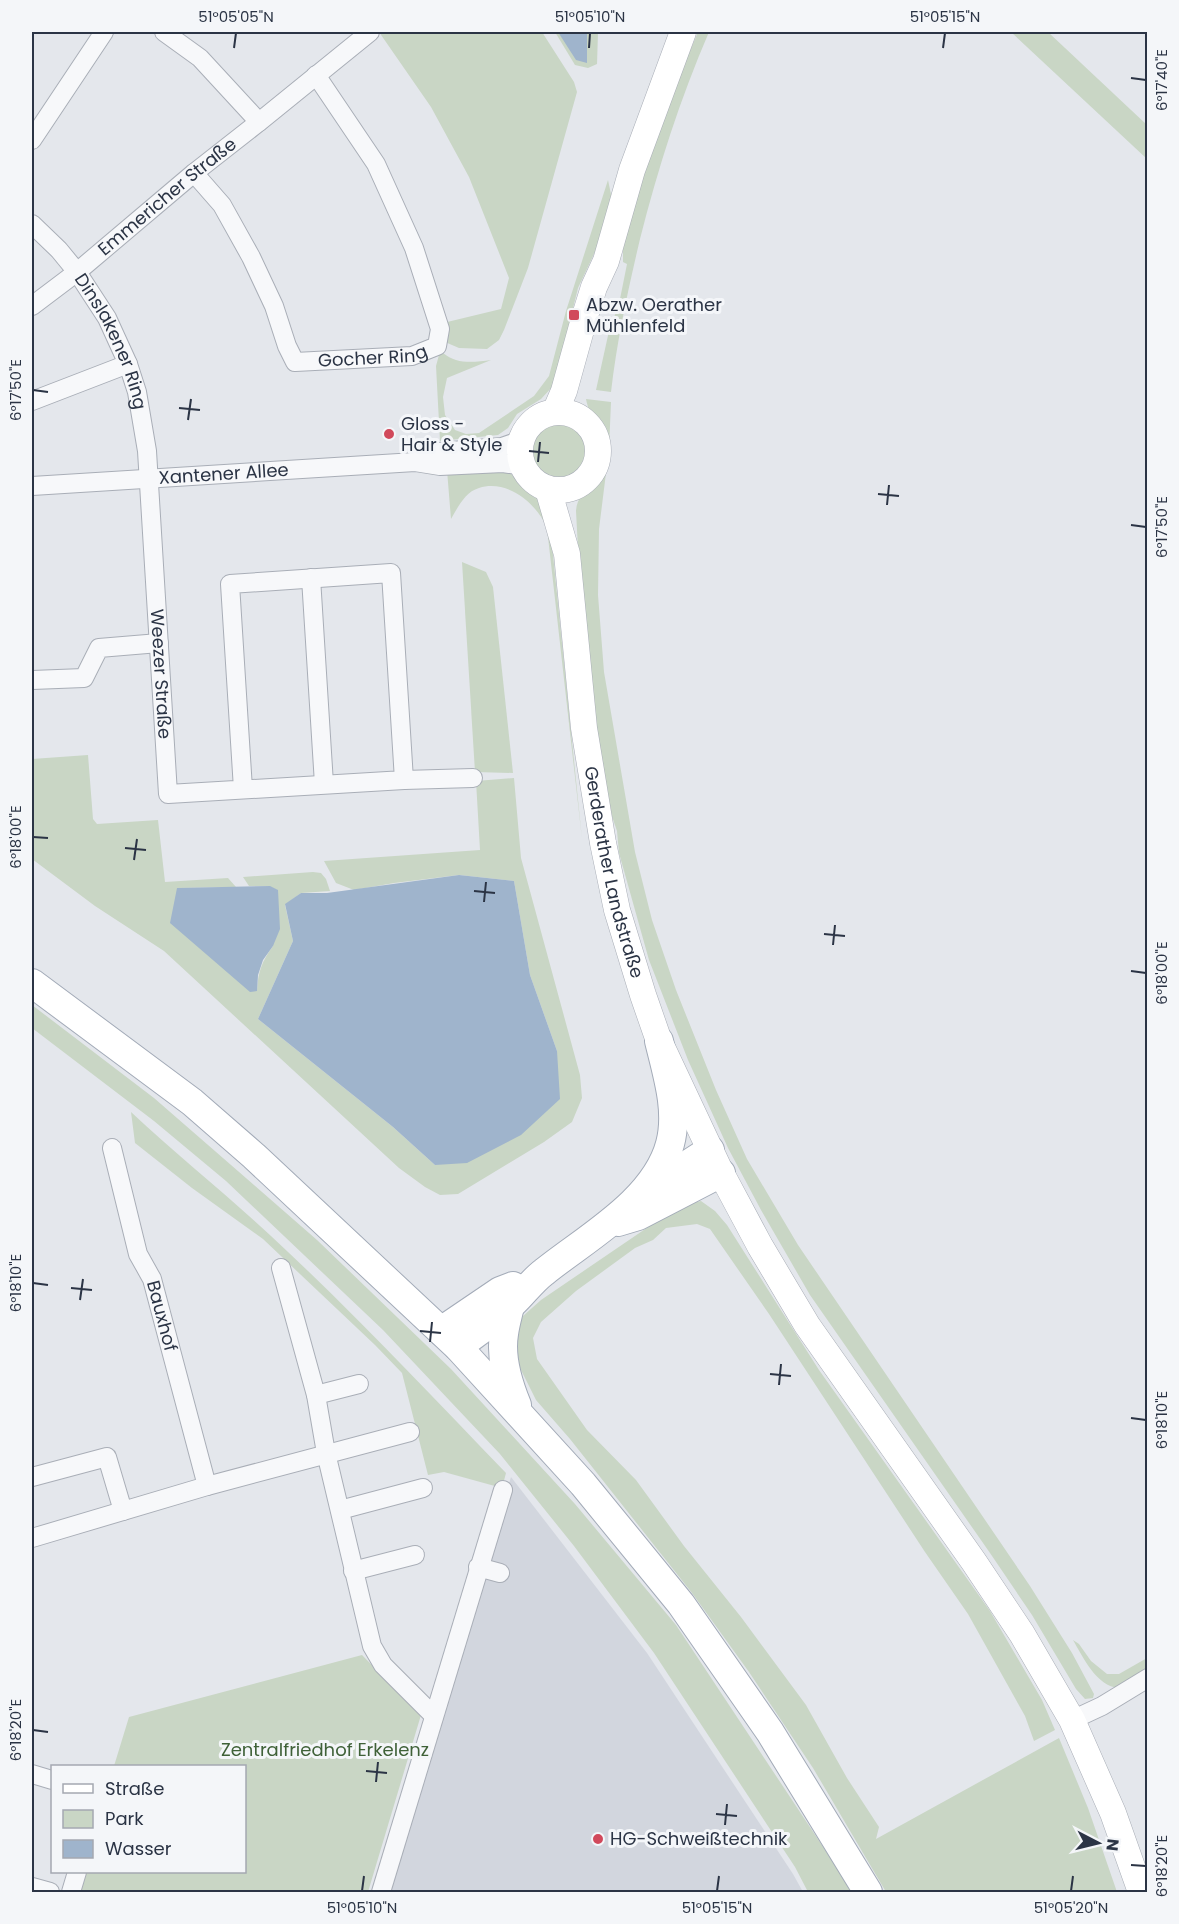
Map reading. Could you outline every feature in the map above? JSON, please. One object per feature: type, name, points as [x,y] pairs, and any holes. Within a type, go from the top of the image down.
[{"type":"main road","points":[[555,412],[564,392],[594,287],[606,261],[632,170],[683,32]]},
{"type":"main road","points":[[581,419],[581,394],[602,305],[606,261]]},
{"type":"main road","points":[[555,412],[568,413],[581,419],[590,427],[596,438],[597,462],[592,473],[584,482],[561,488],[538,484],[523,466],[520,453],[526,430],[534,422],[555,412]]},
{"type":"main road","name":"Gerderather Landstraße","points":[[561,488],[584,728],[603,843],[617,910],[659,1041],[716,1162],[760,1246],[807,1325],[974,1562],[1022,1634],[1072,1720],[1113,1813],[1142,1893]]},
{"type":"main road","points":[[32,983],[192,1102],[254,1155],[450,1339],[521,1415],[584,1484],[681,1604],[770,1732],[868,1893]]},
{"type":"main road","points":[[450,1339],[510,1306],[543,1273],[608,1226],[657,1173],[666,1157],[671,1141],[672,1098],[659,1041]]},
{"type":"main road","points":[[638,1196],[716,1162]]},
{"type":"main road","points":[[608,1226],[638,1216],[716,1162]]},
{"type":"main road","points":[[450,1339],[500,1291],[543,1273]]},
{"type":"main road","points":[[510,1306],[503,1336],[504,1358],[509,1385],[521,1415]]},
{"type":"street","points":[[32,140],[104,32]]},
{"type":"street","points":[[164,32],[200,58],[259,122]]},
{"type":"street","name":"Emmericher Straße","points":[[32,306],[77,273],[194,173],[370,32]]},
{"type":"street","name":"Gocher Ring","points":[[194,173],[222,205],[251,257],[295,362],[412,356],[437,346],[440,329],[414,248],[376,164],[316,75]]},
{"type":"street","name":"Dinslakener Ring","points":[[32,224],[59,249],[107,318],[128,364],[137,392],[143,420],[149,478]]},
{"type":"street","points":[[32,401],[128,364]]},
{"type":"street","name":"Xantener Allee","points":[[415,462],[439,452],[502,447],[522,440]]},
{"type":"street","name":"Xantener Allee","points":[[32,486],[415,462],[440,466],[503,463],[523,466]]},
{"type":"street","name":"Weezer Straße","points":[[149,478],[168,794],[324,784],[473,778]]},
{"type":"street","points":[[243,789],[230,584],[391,573],[404,780]]},
{"type":"street","points":[[311,578],[324,784]]},
{"type":"street","points":[[32,680],[84,678],[99,648],[159,643]]},
{"type":"street","name":"Bauxhof","points":[[112,1149],[138,1254],[152,1279],[207,1486]]},
{"type":"street","points":[[281,1268],[316,1395],[326,1453],[372,1646],[383,1665],[434,1716]]},
{"type":"street","points":[[316,1395],[359,1384]]},
{"type":"street","points":[[32,1538],[207,1486],[410,1432]]},
{"type":"street","points":[[32,1477],[107,1457],[123,1511]]},
{"type":"street","points":[[340,1510],[423,1488]]},
{"type":"street","points":[[381,1893],[503,1490]]},
{"type":"street","points":[[353,1571],[415,1555]]},
{"type":"street","points":[[478,1567],[500,1573]]},
{"type":"street","points":[[1072,1720],[1102,1706],[1148,1678]]},
{"type":"street","points":[[32,1774],[51,1780]]},
{"type":"street","points":[[71,1893],[77,1873]]},
{"type":"street","points":[[32,1887],[50,1893]]},
{"type":"shaded area","points":[[511,1477],[647,1653],[803,1892],[386,1892]]},
{"type":"green space","points":[[379,32],[542,32],[574,82],[577,92],[528,268],[499,340],[487,349],[459,348],[445,342],[443,323],[501,309],[509,278],[469,177],[431,107]]},
{"type":"green space","points":[[555,32],[598,32],[597,64],[588,68],[575,65]]},
{"type":"green space","points":[[698,32],[709,32],[679,108],[647,212],[623,315],[611,392],[596,390],[627,264],[623,262],[623,231],[671,96]]},
{"type":"green space","points":[[1011,32],[1048,32],[1147,125],[1147,159]]},
{"type":"green space","points":[[608,180],[612,199],[601,239],[578,288],[554,385],[541,399],[517,414],[508,428],[498,435],[440,441],[436,366],[439,355],[443,353],[448,357],[466,362],[491,360],[447,378],[443,397],[445,415],[455,430],[466,434],[479,433],[534,396],[549,376],[566,311]]},
{"type":"green space","points":[[586,399],[611,402],[609,449],[599,529],[598,595],[604,672],[635,852],[652,920],[676,990],[716,1090],[747,1159],[798,1245],[1030,1586],[1072,1653],[1094,1694],[1093,1698],[1085,1699],[1076,1689],[1032,1615],[810,1295],[728,1148],[688,1060],[649,960],[619,853],[617,831],[603,790],[584,663],[576,511],[581,496],[603,463],[604,446]]},
{"type":"green space","points":[[552,423],[564,423],[579,431],[587,446],[587,458],[579,473],[564,481],[552,481],[537,473],[529,458],[529,446],[537,431]]},
{"type":"green space","points":[[447,470],[510,473],[537,496],[551,535],[582,839],[547,528],[529,502],[511,490],[490,486],[470,493],[462,500],[451,519]]},
{"type":"green space","points":[[462,562],[486,572],[493,587],[513,773],[475,772]]},
{"type":"green space","points":[[88,755],[93,819],[97,824],[158,820],[165,882],[228,878],[236,887],[177,888],[257,991],[261,967],[273,946],[270,886],[249,886],[243,877],[321,873],[330,891],[301,893],[285,905],[293,941],[258,1019],[393,1127],[435,1165],[557,1051],[530,975],[514,881],[459,875],[354,890],[336,883],[324,861],[480,850],[476,781],[514,778],[521,858],[580,1075],[582,1098],[572,1122],[544,1142],[458,1194],[440,1195],[399,1168],[164,951],[95,906],[32,859],[32,759]]},
{"type":"green space","points":[[32,1005],[154,1098],[317,1240],[451,1369],[575,1504],[676,1625],[853,1892],[808,1892],[795,1867],[654,1653],[574,1546],[500,1454],[383,1330],[226,1181],[154,1121],[32,1028]]},
{"type":"green space","points":[[131,1112],[271,1236],[361,1323],[506,1473],[502,1488],[444,1472],[428,1475],[402,1373],[263,1239],[135,1143]]},
{"type":"green space","points":[[701,1201],[715,1211],[727,1225],[819,1370],[990,1611],[1042,1700],[1055,1730],[1034,1741],[1025,1716],[968,1614],[710,1229],[697,1224],[666,1228],[653,1240],[635,1248],[576,1291],[541,1322],[533,1338],[537,1359],[587,1430],[636,1480],[806,1705],[847,1778],[879,1827],[876,1839],[1059,1738],[1088,1808],[1117,1892],[886,1892],[813,1768],[749,1672],[692,1593],[570,1439],[536,1400],[517,1362],[514,1335],[523,1316],[541,1300],[679,1206]]},
{"type":"green space","points":[[1073,1640],[1079,1644],[1091,1661],[1107,1674],[1119,1674],[1147,1658],[1147,1674],[1127,1686],[1118,1688],[1109,1685],[1094,1673]]},
{"type":"green space","name":"Zentralfriedhof Erkelenz","points":[[362,1655],[421,1715],[368,1892],[77,1892],[83,1873],[246,1873],[246,1765],[114,1765],[129,1717]]},
{"type":"water","points":[[558,32],[587,32],[587,63],[576,60]]},
{"type":"water","points":[[459,875],[514,881],[530,975],[557,1051],[560,1099],[521,1135],[467,1163],[435,1165],[393,1127],[258,1019],[293,941],[285,904],[301,893],[327,893]]},
{"type":"water","points":[[270,886],[278,890],[280,929],[273,946],[263,960],[258,975],[257,991],[250,992],[170,923],[177,888]]},
{"type":"place","name":"Abzw. Oerather Mühlenfeld","points":[[574,315]]},
{"type":"place","name":"Gloss - Hair & Style","points":[[389,434]]},
{"type":"place","name":"HG-Schweißtechnik","points":[[598,1839]]}]
